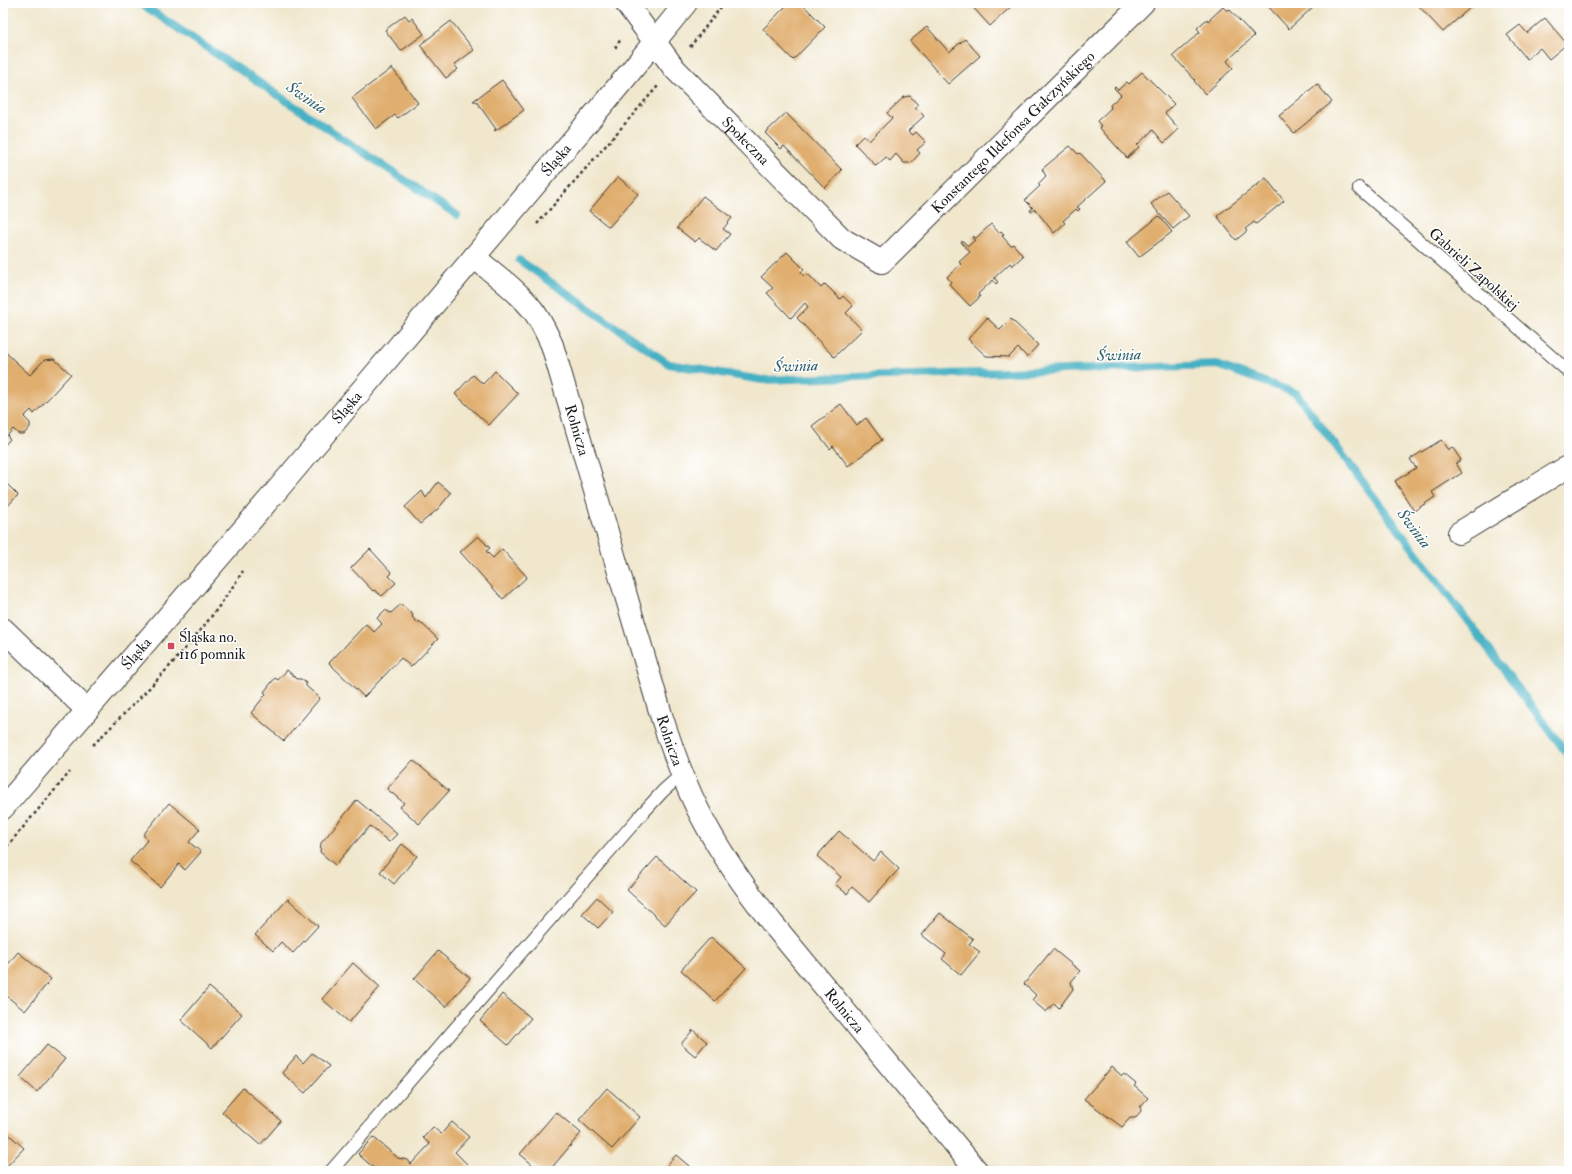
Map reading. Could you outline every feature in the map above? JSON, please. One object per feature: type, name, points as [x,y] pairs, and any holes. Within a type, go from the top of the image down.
[{"type":"street","name":"Społeczna","points":[[626,3],[654,43],[674,68],[842,239],[882,262]]},
{"type":"street","name":"Śląska","points":[[3,808],[273,495],[654,43],[686,3]]},
{"type":"street","name":"Konstantego Ildefonsa Gałczyńskiego","points":[[882,262],[1143,3]]},
{"type":"street","name":"Rolnicza","points":[[474,257],[519,295],[532,309],[543,325],[552,345],[662,718],[682,774],[706,825],[744,886],[805,964],[977,1171]]},
{"type":"street","points":[[1459,533],[1569,466]]},
{"type":"street","points":[[3,629],[87,710]]},
{"type":"lane","name":"Gabrieli Zapolskiej","points":[[1360,188],[1569,372]]},
{"type":"lane","points":[[331,1171],[640,816],[663,791],[682,774]]},
{"type":"building","points":[[789,3],[801,3],[825,27],[793,60],[763,29]]},
{"type":"building","points":[[969,3],[1015,3],[990,26]]},
{"type":"building","points":[[1265,3],[1311,3],[1314,6],[1289,29]]},
{"type":"building","points":[[1416,3],[1475,3],[1443,32]]},
{"type":"building","points":[[1223,7],[1227,11],[1229,9],[1254,36],[1227,61],[1233,68],[1205,94],[1194,81],[1195,80],[1173,56],[1200,32],[1197,28],[1207,19],[1208,21]]},
{"type":"building","points":[[405,15],[409,20],[412,18],[424,34],[401,51],[385,30]]},
{"type":"building","points":[[1545,18],[1567,44],[1549,59],[1540,48],[1527,59],[1507,35],[1520,25],[1527,33]]},
{"type":"building","points":[[451,21],[474,50],[454,65],[458,69],[446,78],[420,45]]},
{"type":"building","points":[[927,27],[949,52],[965,39],[980,56],[948,84],[910,41]]},
{"type":"building","points":[[392,68],[418,103],[398,118],[395,115],[376,129],[352,98]]},
{"type":"building","points":[[1142,72],[1174,104],[1165,113],[1179,129],[1164,143],[1153,130],[1137,145],[1139,147],[1127,158],[1099,127],[1101,126],[1097,121],[1111,108],[1110,105],[1121,95],[1114,88],[1115,87],[1118,90],[1127,82],[1129,84]]},
{"type":"building","points":[[502,80],[524,110],[495,131],[494,130],[496,129],[476,101],[473,101]]},
{"type":"building","points":[[1317,84],[1332,102],[1294,133],[1279,116]]},
{"type":"building","points":[[910,96],[918,105],[915,107],[924,116],[908,131],[913,135],[916,132],[926,142],[917,150],[920,153],[911,163],[904,163],[896,154],[890,161],[886,157],[876,166],[855,144],[864,135],[869,141],[892,118],[887,113],[904,97]]},
{"type":"building","points":[[786,113],[842,170],[825,188],[784,146],[781,149],[765,133]]},
{"type":"building","points":[[1070,146],[1078,154],[1080,153],[1106,181],[1077,207],[1080,209],[1078,211],[1076,209],[1063,221],[1065,223],[1054,233],[1035,209],[1031,212],[1030,210],[1033,208],[1025,200],[1040,186],[1038,184],[1046,176],[1042,169]]},
{"type":"building","points":[[618,177],[638,194],[609,227],[589,211]]},
{"type":"building","points":[[1266,178],[1284,201],[1256,224],[1254,222],[1245,229],[1247,231],[1236,240],[1217,216]]},
{"type":"building","points":[[1167,191],[1189,216],[1173,229],[1151,204]]},
{"type":"building","points":[[703,196],[732,218],[723,229],[730,234],[716,251],[699,238],[695,242],[677,228]]},
{"type":"building","points":[[1159,216],[1172,232],[1139,257],[1127,242]]},
{"type":"building","points":[[991,224],[999,233],[1001,231],[1004,234],[1002,236],[1011,246],[1013,244],[1023,256],[1012,266],[1010,263],[994,278],[998,282],[996,284],[993,280],[978,294],[980,297],[970,306],[949,284],[951,282],[947,277],[961,264],[959,262],[970,252],[961,242],[963,241],[968,246],[975,240],[972,238],[973,236],[976,238]]},
{"type":"building","points":[[787,252],[804,269],[801,273],[805,277],[808,274],[821,288],[825,284],[840,299],[843,296],[853,306],[846,313],[862,330],[834,357],[797,318],[808,307],[805,303],[791,318],[767,293],[773,288],[761,277]]},
{"type":"building","points":[[987,318],[1000,330],[1011,319],[1038,345],[1027,357],[1018,348],[1009,357],[986,356],[968,339]]},
{"type":"building","points":[[3,350],[30,375],[44,360],[54,359],[71,374],[34,414],[31,410],[24,417],[30,423],[30,427],[24,434],[19,434],[13,429],[7,436],[10,439],[3,447]]},
{"type":"building","points":[[495,371],[518,394],[489,425],[455,394],[473,375],[483,384]]},
{"type":"building","points":[[841,404],[857,425],[866,418],[882,440],[848,466],[833,446],[830,449],[812,426]]},
{"type":"building","points":[[1441,440],[1448,450],[1452,447],[1461,460],[1456,463],[1462,473],[1432,492],[1435,497],[1414,511],[1395,481],[1416,468],[1410,459]]},
{"type":"building","points":[[3,480],[18,495],[3,511]]},
{"type":"building","points":[[438,482],[451,493],[438,509],[420,524],[405,507],[422,491],[426,498]]},
{"type":"building","points":[[478,536],[490,548],[486,551],[493,558],[502,549],[527,577],[503,599],[460,552]]},
{"type":"building","points":[[370,549],[392,573],[389,576],[396,583],[382,596],[374,590],[373,591],[351,568]]},
{"type":"building","points":[[401,604],[413,615],[412,617],[418,623],[419,621],[438,639],[411,667],[401,658],[364,697],[329,663],[366,624],[374,632],[382,624],[377,618],[385,610],[391,613]]},
{"type":"building","points":[[287,670],[297,679],[301,679],[306,683],[306,686],[320,698],[284,741],[251,713],[266,694],[264,692],[275,678],[278,680]]},
{"type":"building","points":[[413,760],[449,791],[419,824],[400,807],[404,803],[387,789]]},
{"type":"building","points":[[357,800],[397,834],[389,842],[370,826],[335,865],[320,852],[321,843]]},
{"type":"building","points":[[169,803],[200,829],[189,842],[201,852],[185,870],[179,864],[160,887],[130,861],[148,839],[143,835]]},
{"type":"building","points":[[839,831],[873,861],[881,852],[899,869],[869,902],[852,887],[847,894],[835,884],[841,877],[817,856]]},
{"type":"building","points":[[402,844],[417,856],[394,884],[380,872]]},
{"type":"building","points":[[657,857],[696,892],[665,925],[627,890]]},
{"type":"building","points":[[597,897],[613,912],[598,928],[582,914]]},
{"type":"building","points":[[288,899],[318,926],[293,953],[281,942],[273,951],[255,935]]},
{"type":"building","points":[[940,913],[973,939],[969,944],[980,952],[961,975],[942,959],[946,954],[922,935]]},
{"type":"building","points":[[711,937],[746,968],[715,1001],[681,970]]},
{"type":"building","points":[[1053,949],[1080,971],[1071,982],[1073,989],[1059,1008],[1054,1003],[1046,1012],[1032,1000],[1036,995],[1024,984]]},
{"type":"building","points":[[438,951],[470,978],[446,1007],[414,979]]},
{"type":"building","points":[[18,952],[51,979],[25,1011],[3,993],[3,970]]},
{"type":"building","points":[[353,963],[380,987],[349,1022],[322,999]]},
{"type":"building","points":[[209,987],[242,1014],[212,1048],[181,1020]]},
{"type":"building","points":[[502,994],[531,1018],[508,1045],[480,1021]]},
{"type":"building","points":[[693,1030],[707,1042],[695,1056],[681,1044]]},
{"type":"building","points":[[47,1045],[65,1059],[37,1092],[20,1077]]},
{"type":"building","points":[[312,1053],[329,1066],[305,1093],[282,1073],[296,1056],[303,1063]]},
{"type":"building","points":[[1112,1067],[1122,1076],[1124,1074],[1136,1084],[1134,1086],[1148,1098],[1140,1107],[1141,1111],[1135,1118],[1130,1118],[1122,1127],[1084,1099]]},
{"type":"building","points":[[243,1088],[281,1121],[260,1145],[222,1112]]},
{"type":"building","points":[[607,1088],[640,1117],[612,1149],[579,1120]]},
{"type":"building","points":[[556,1112],[581,1133],[549,1171],[540,1171],[520,1154]]},
{"type":"building","points":[[452,1122],[469,1137],[455,1152],[467,1164],[461,1171],[377,1171],[358,1154],[373,1137],[398,1158],[408,1160],[411,1164],[430,1144],[423,1138],[433,1127],[441,1134]]},
{"type":"building","points":[[4,1130],[24,1148],[6,1167],[3,1164]]},
{"type":"building","points":[[676,1155],[695,1171],[662,1171]]},
{"type":"waterway","name":"Świnia","points":[[140,3],[457,215]]},
{"type":"waterway","name":"Świnia","points":[[519,260],[669,364],[762,380],[1217,365],[1296,393],[1569,756]]},
{"type":"place","name":"Śląska no. 116 pomnik","points":[[171,646]]}]
